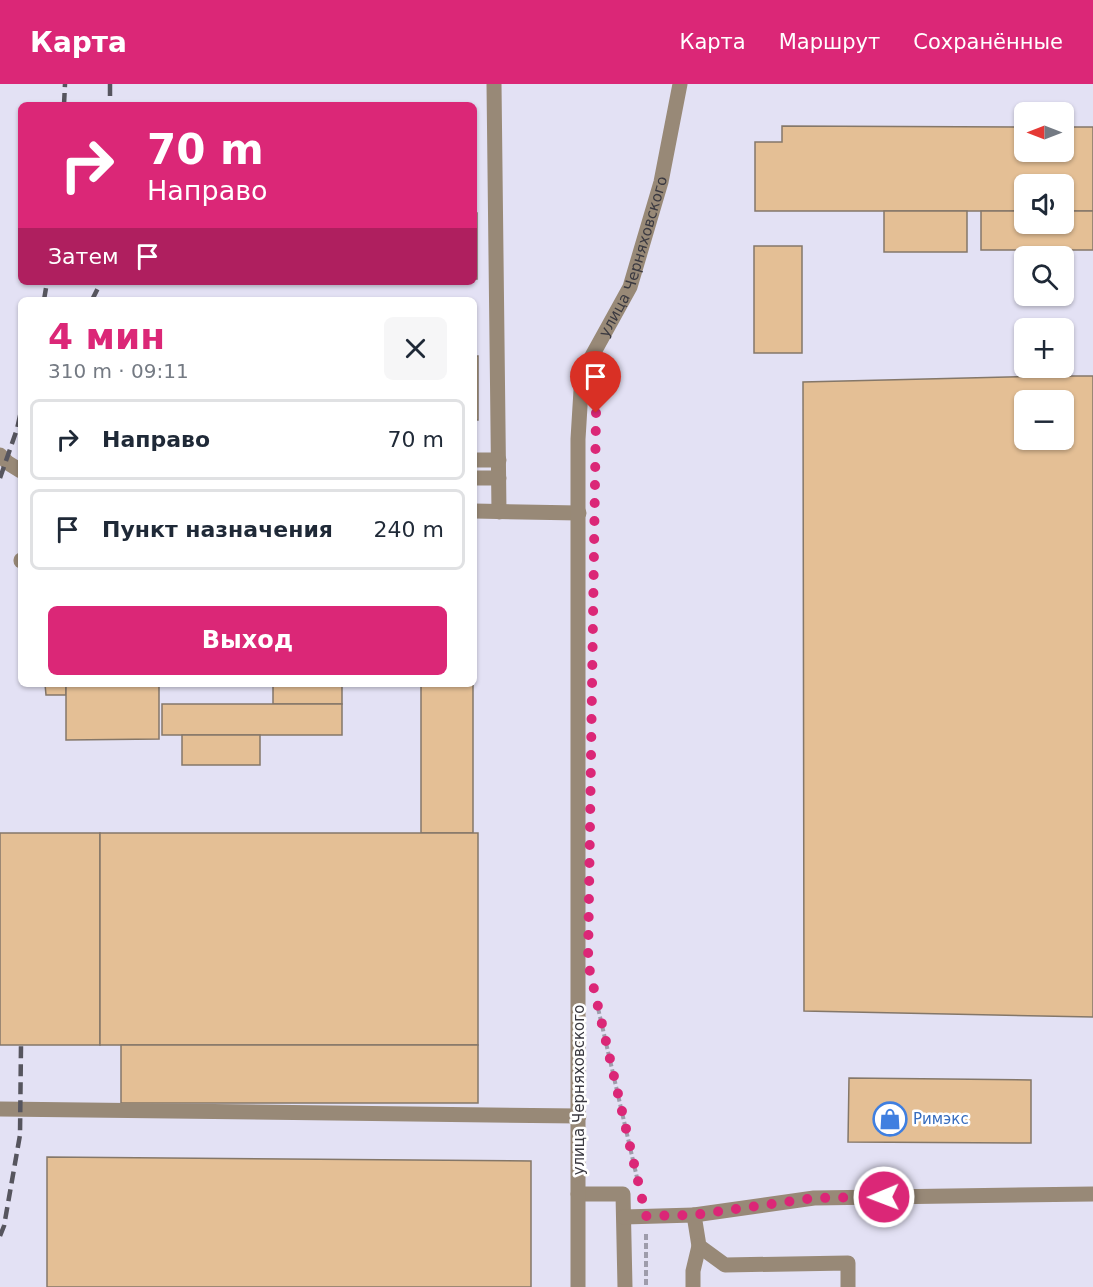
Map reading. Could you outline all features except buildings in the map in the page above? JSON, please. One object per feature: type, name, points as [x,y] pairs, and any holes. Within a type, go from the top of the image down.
[{"type":"street","points":[[494,84],[499,512]]},
{"type":"street","name":"улица Черняховского","points":[[578,1287],[578,439],[582,374],[630,287],[661,182],[680,84]]},
{"type":"street","points":[[0,455],[18,469]]},
{"type":"street","points":[[477,460],[499,460]]},
{"type":"street","points":[[477,478],[499,478]]},
{"type":"street","points":[[477,512],[579,513]]},
{"type":"street","points":[[0,1109],[579,1116]]},
{"type":"street","points":[[578,1194],[623,1194],[625,1287]]},
{"type":"street","points":[[624,1217],[694,1215],[814,1198],[1093,1194]]},
{"type":"street","points":[[693,1287],[693,1271],[699,1246],[694,1215]]},
{"type":"street","points":[[699,1246],[725,1265],[848,1263],[848,1287]]},
{"type":"path","points":[[596,998],[638,1182]]},
{"type":"path","points":[[646,1216],[646,1287]]},
{"type":"railway","points":[[64,102],[65,84]]},
{"type":"railway","points":[[110,84],[110,102]]},
{"type":"railway","points":[[44,297],[46,285]]},
{"type":"railway","points":[[94,297],[100,285]]},
{"type":"railway","points":[[0,478],[18,424]]},
{"type":"railway","points":[[0,1236],[4,1226],[20,1135],[21,1045]]},
{"type":"place","name":"Римэкс","points":[[890,1119]]},
{"type":"route","points":[[596,413],[588,963],[646,1216],[694,1215],[814,1198],[884,1197]]}]
